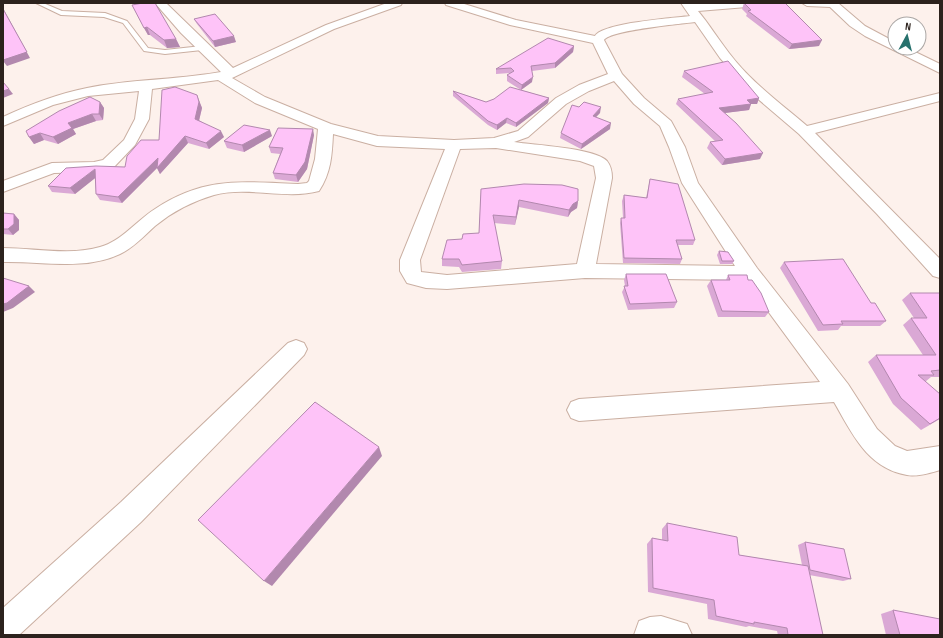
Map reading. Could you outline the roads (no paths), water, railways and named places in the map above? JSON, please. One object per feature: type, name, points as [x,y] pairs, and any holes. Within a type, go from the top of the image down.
[{"type":"street","points":[[160,3],[226,75],[260,100],[326,127],[377,141],[454,145],[496,143],[523,134],[561,101],[584,88],[616,76]]},
{"type":"street","points":[[3,122],[48,102],[88,92],[226,75],[330,27],[397,3]]},
{"type":"street","points":[[450,3],[514,23],[598,40]]},
{"type":"street","points":[[598,40],[602,34],[691,10],[759,3]]},
{"type":"street","points":[[807,3],[833,3],[843,15],[864,32],[887,43]]},
{"type":"street","points":[[691,10],[713,37],[724,55],[756,90],[804,131],[883,210],[940,271]]},
{"type":"street","points":[[598,40],[616,76],[639,101],[666,124],[677,147],[690,183],[750,273],[840,391],[868,437],[886,455],[907,464],[940,458]]},
{"type":"street","points":[[914,56],[940,69]]},
{"type":"street","points":[[3,187],[52,168],[94,167],[109,163],[130,142],[142,119],[146,86]]},
{"type":"street","points":[[804,131],[940,97]]},
{"type":"street","points":[[3,255],[73,256],[100,254],[113,249],[128,240],[156,216],[195,196],[214,190],[259,186],[297,189],[313,187],[318,181],[326,127]]},
{"type":"street","points":[[496,143],[522,150],[587,158],[599,163],[603,168],[604,178],[585,271]]},
{"type":"street","points":[[454,145],[410,260],[410,271],[414,278],[426,281],[447,282],[519,275],[585,271],[750,273]]},
{"type":"street","points":[[3,629],[131,512],[296,349]]},
{"type":"street","points":[[579,410],[840,391]]},
{"type":"street","points":[[650,635],[650,632],[661,631],[676,635]]},
{"type":"lane","points":[[39,3],[61,12],[105,15],[125,22],[146,50],[165,52],[202,48]]}]
